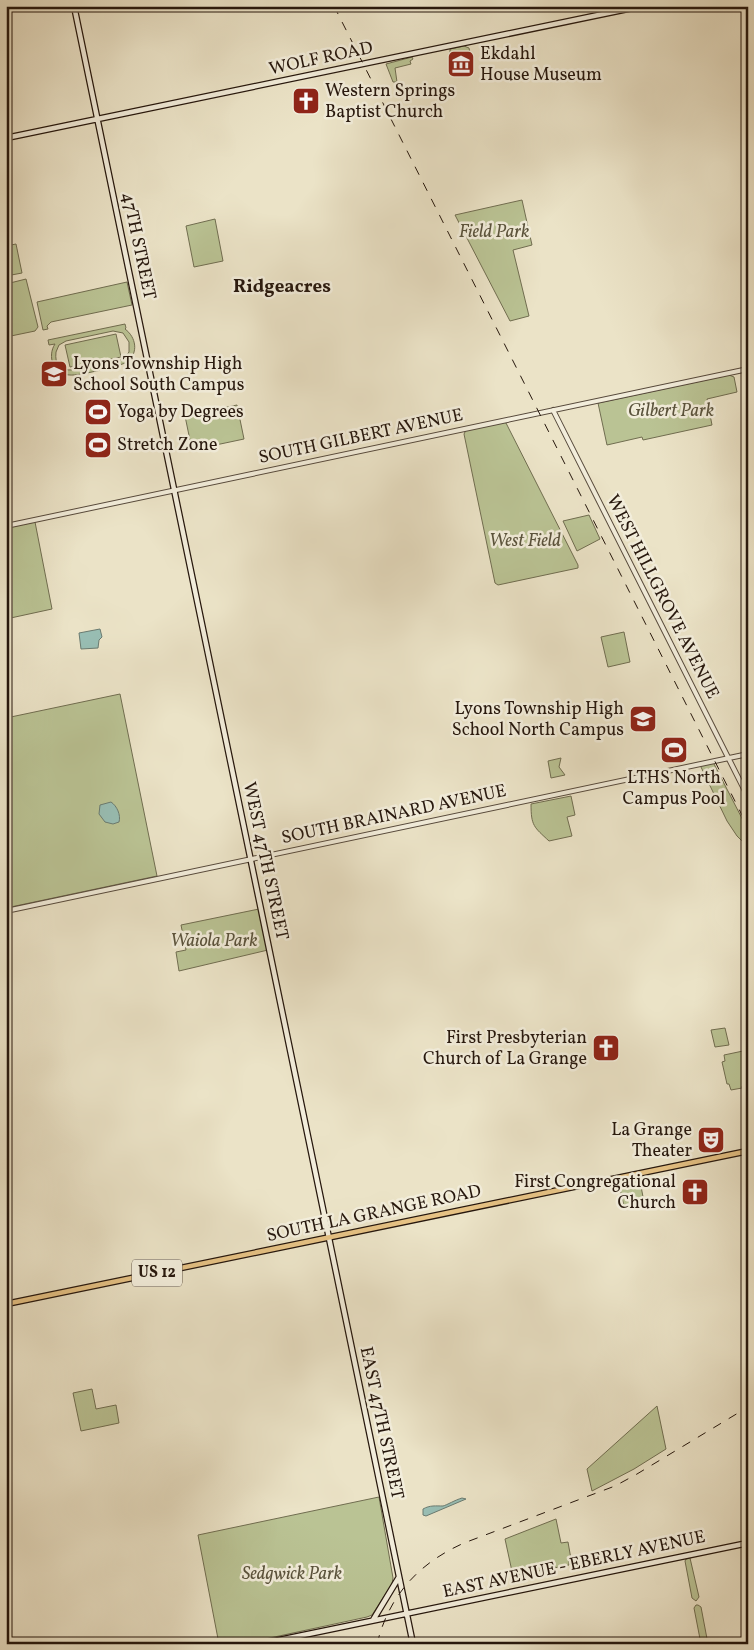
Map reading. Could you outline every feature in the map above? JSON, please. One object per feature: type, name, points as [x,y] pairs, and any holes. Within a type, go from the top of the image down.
[{"type":"main road","name":"47TH STREET","points":[[74,6],[174,490]]},
{"type":"main road","name":"WOLF ROAD","points":[[6,138],[642,6]]},
{"type":"main road","name":"WEST 47TH STREET","points":[[174,490],[330,1237]]},
{"type":"main road","name":"SOUTH LA GRANGE ROAD","points":[[6,1304],[748,1151]]},
{"type":"main road","name":"EAST 47TH STREET","points":[[330,1237],[407,1613]]},
{"type":"main road","name":"EAST AVENUE - EBERLY AVENUE","points":[[260,1644],[748,1543]]},
{"type":"main road","points":[[373,1620],[399,1577]]},
{"type":"main road","points":[[407,1613],[413,1644]]},
{"type":"street","name":"SOUTH GILBERT AVENUE","points":[[6,526],[748,369]]},
{"type":"street","name":"WEST HILLGROVE AVENUE","points":[[553,410],[748,797]]},
{"type":"street","name":"SOUTH BRAINARD AVENUE","points":[[6,911],[748,754]]},
{"type":"green space","points":[[464,46],[469,48],[473,66],[457,69],[454,56],[450,55],[450,49]]},
{"type":"green space","points":[[412,57],[411,64],[395,68],[397,82],[393,82],[386,64]]},
{"type":"green space","name":"Field Park","points":[[522,200],[532,245],[513,250],[529,316],[510,321],[455,215]]},
{"type":"green space","points":[[215,219],[223,261],[194,267],[186,226]]},
{"type":"green space","points":[[16,244],[22,273],[6,276],[6,246]]},
{"type":"green space","points":[[26,279],[38,327],[35,331],[6,337],[6,284]]},
{"type":"green space","points":[[127,282],[132,305],[51,322],[47,326],[48,329],[43,330],[37,302]]},
{"type":"green space","points":[[125,324],[125,329],[134,341],[135,350],[131,358],[123,364],[70,375],[59,372],[53,364],[52,354],[55,344],[49,345],[48,340]],"holes":[[[113,331],[123,333],[129,342],[129,352],[118,361],[68,370],[59,366],[56,360],[56,352],[59,345],[66,341]]]},
{"type":"green space","points":[[116,334],[121,357],[70,367],[65,345]]},
{"type":"green space","name":"Gilbert Park","points":[[729,375],[734,377],[737,392],[707,399],[712,425],[643,440],[642,437],[607,445],[598,403]]},
{"type":"green space","points":[[237,405],[244,439],[192,450],[185,416]]},
{"type":"green space","name":"West Field","points":[[504,422],[578,568],[498,585],[495,583],[464,434],[466,430]]},
{"type":"green space","points":[[589,515],[600,539],[577,551],[563,521]]},
{"type":"green space","points":[[35,522],[52,609],[6,619],[6,528]]},
{"type":"green space","points":[[624,632],[630,662],[608,667],[601,637]]},
{"type":"green space","points":[[120,694],[157,876],[6,908],[6,718]]},
{"type":"green space","points":[[561,758],[559,767],[565,775],[551,778],[548,761]]},
{"type":"green space","points":[[713,762],[748,830],[748,847],[737,836],[727,821],[700,765]]},
{"type":"green space","points":[[571,796],[575,815],[567,817],[572,836],[549,841],[534,826],[531,804]]},
{"type":"green space","name":"Waiola Park","points":[[259,909],[268,950],[179,971],[176,952],[186,950],[181,925]]},
{"type":"green space","points":[[725,1028],[729,1045],[715,1047],[711,1030]]},
{"type":"green space","points":[[743,1051],[748,1061],[748,1084],[742,1086],[742,1088],[731,1090],[729,1084],[727,1084],[722,1062],[725,1061],[724,1055]]},
{"type":"green space","points":[[639,1176],[644,1202],[624,1206],[618,1181]]},
{"type":"green space","points":[[92,1389],[96,1409],[116,1405],[119,1423],[81,1431],[73,1393]]},
{"type":"green space","points":[[657,1406],[666,1449],[634,1469],[592,1491],[587,1469]]},
{"type":"green space","name":"Sedgwick Park","points":[[379,1497],[393,1578],[392,1584],[372,1615],[242,1644],[219,1644],[198,1535]]},
{"type":"green space","points":[[556,1519],[561,1543],[568,1542],[571,1559],[569,1560],[569,1565],[513,1576],[505,1539]]},
{"type":"green space","points":[[690,1558],[699,1597],[696,1601],[692,1598],[685,1561]]},
{"type":"green space","points":[[696,1605],[701,1607],[708,1644],[701,1644],[694,1608]]},
{"type":"water","points":[[100,629],[102,637],[99,640],[98,648],[81,649],[79,633]]},
{"type":"water","points":[[111,802],[117,808],[119,814],[119,822],[113,824],[105,822],[99,814],[100,805]]},
{"type":"water","points":[[462,1498],[466,1499],[426,1516],[423,1515],[423,1509],[443,1506]]},
{"type":"railway","points":[[334,6],[748,827]]},
{"type":"railway","points":[[377,1644],[382,1626],[398,1596],[408,1583],[433,1560],[464,1543],[615,1486],[748,1407]]},
{"type":"place","name":"Ekdahl House Museum","points":[[461,64]]},
{"type":"place","name":"Western Springs Baptist Church","points":[[306,101]]},
{"type":"place","name":"Lyons Township High School South Campus","points":[[54,374]]},
{"type":"place","name":"Yoga by Degrees","points":[[98,412]]},
{"type":"place","name":"Stretch Zone","points":[[98,445]]},
{"type":"place","name":"Lyons Township High School North Campus","points":[[643,719]]},
{"type":"place","name":"LTHS North Campus Pool","points":[[674,750]]},
{"type":"place","name":"First Presbyterian Church of La Grange","points":[[606,1048]]},
{"type":"place","name":"La Grange Theater","points":[[711,1140]]},
{"type":"place","name":"First Congregational Church","points":[[695,1192]]},
{"type":"district","name":"Ridgeacres","points":[[282,287]]}]
